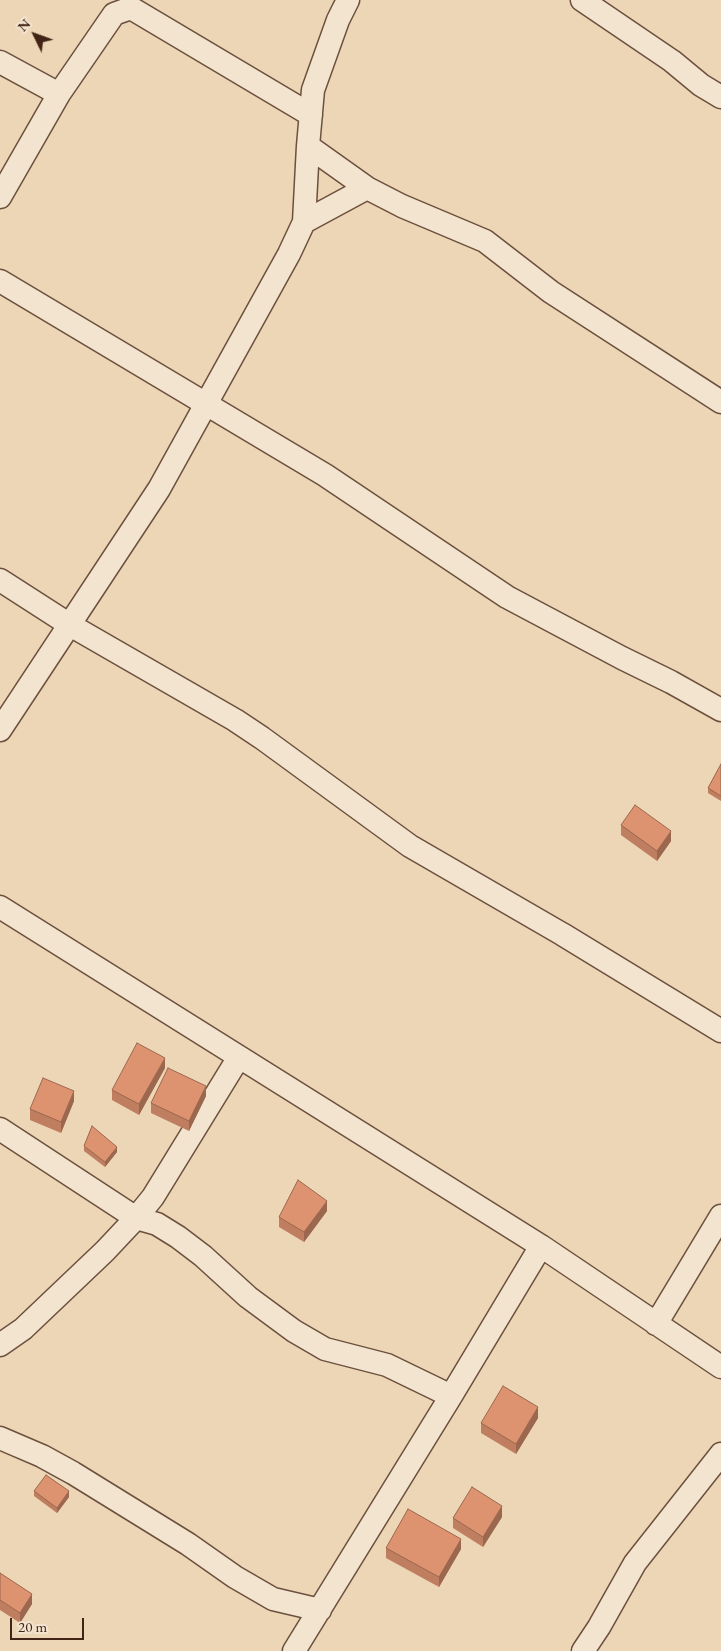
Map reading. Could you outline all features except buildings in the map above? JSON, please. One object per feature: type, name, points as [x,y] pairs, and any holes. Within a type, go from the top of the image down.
[{"type":"street","points":[[0,730],[159,489],[289,254],[304,222],[313,90],[338,20],[348,0]]},
{"type":"street","points":[[582,0],[721,97]]},
{"type":"street","points":[[0,197],[59,94],[114,14],[131,8],[311,115]]},
{"type":"street","points":[[0,62],[59,94]]},
{"type":"street","points":[[308,146],[367,188],[402,206],[485,241],[551,292],[721,402]]},
{"type":"street","points":[[304,222],[367,188]]},
{"type":"street","points":[[0,281],[324,475],[507,597],[721,710]]},
{"type":"street","points":[[0,580],[70,625],[242,725],[410,846],[562,934],[721,1031]]},
{"type":"street","points":[[0,907],[541,1246],[721,1367]]},
{"type":"street","points":[[0,1345],[23,1329],[105,1251],[136,1218],[163,1181],[239,1058]]},
{"type":"street","points":[[0,1129],[136,1218],[156,1224],[178,1237],[268,1312],[294,1331],[325,1349],[387,1365],[451,1396]]},
{"type":"street","points":[[656,1324],[721,1216]]},
{"type":"street","points":[[294,1651],[541,1246]]},
{"type":"street","points":[[0,1438],[42,1456],[73,1473],[188,1544],[235,1577],[273,1599],[320,1610]]},
{"type":"street","points":[[583,1651],[635,1564],[721,1454]]}]
